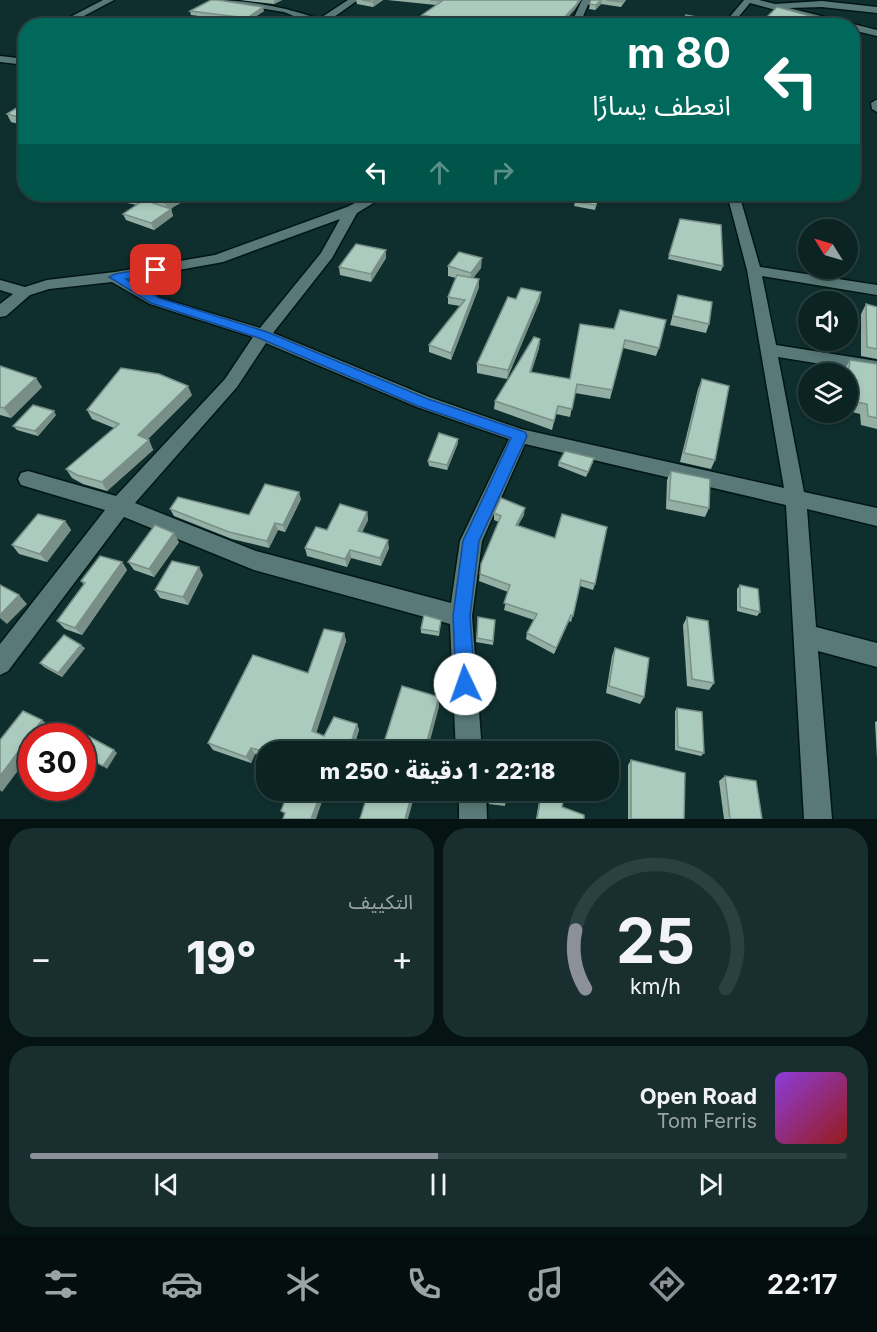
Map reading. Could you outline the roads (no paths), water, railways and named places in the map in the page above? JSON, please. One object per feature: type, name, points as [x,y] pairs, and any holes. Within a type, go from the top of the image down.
[{"type":"street","points":[[73,18],[110,0]]},
{"type":"street","points":[[214,0],[286,10],[306,18]]},
{"type":"street","points":[[327,18],[354,0]]},
{"type":"street","points":[[578,18],[586,0]]},
{"type":"street","points":[[733,18],[749,0],[877,10]]},
{"type":"street","points":[[782,3],[824,18]]},
{"type":"street","points":[[860,29],[877,33]]},
{"type":"street","points":[[0,59],[18,61]]},
{"type":"street","points":[[0,312],[26,292],[47,285],[115,277],[218,259],[352,210],[369,201]]},
{"type":"street","points":[[735,201],[754,270],[796,501],[818,819]]},
{"type":"street","points":[[0,663],[120,506],[231,384],[263,335],[327,255],[352,210]]},
{"type":"street","points":[[754,270],[877,290]]},
{"type":"street","points":[[115,277],[155,301],[263,335],[423,402],[520,436],[796,501],[877,517]]},
{"type":"street","points":[[0,285],[26,292]]},
{"type":"street","points":[[770,350],[877,367]]},
{"type":"street","points":[[468,741],[461,616],[471,541],[520,436]]},
{"type":"street","points":[[28,479],[120,506],[254,560],[461,616]]},
{"type":"street","points":[[806,636],[877,655]]},
{"type":"street","points":[[472,801],[473,819]]}]
